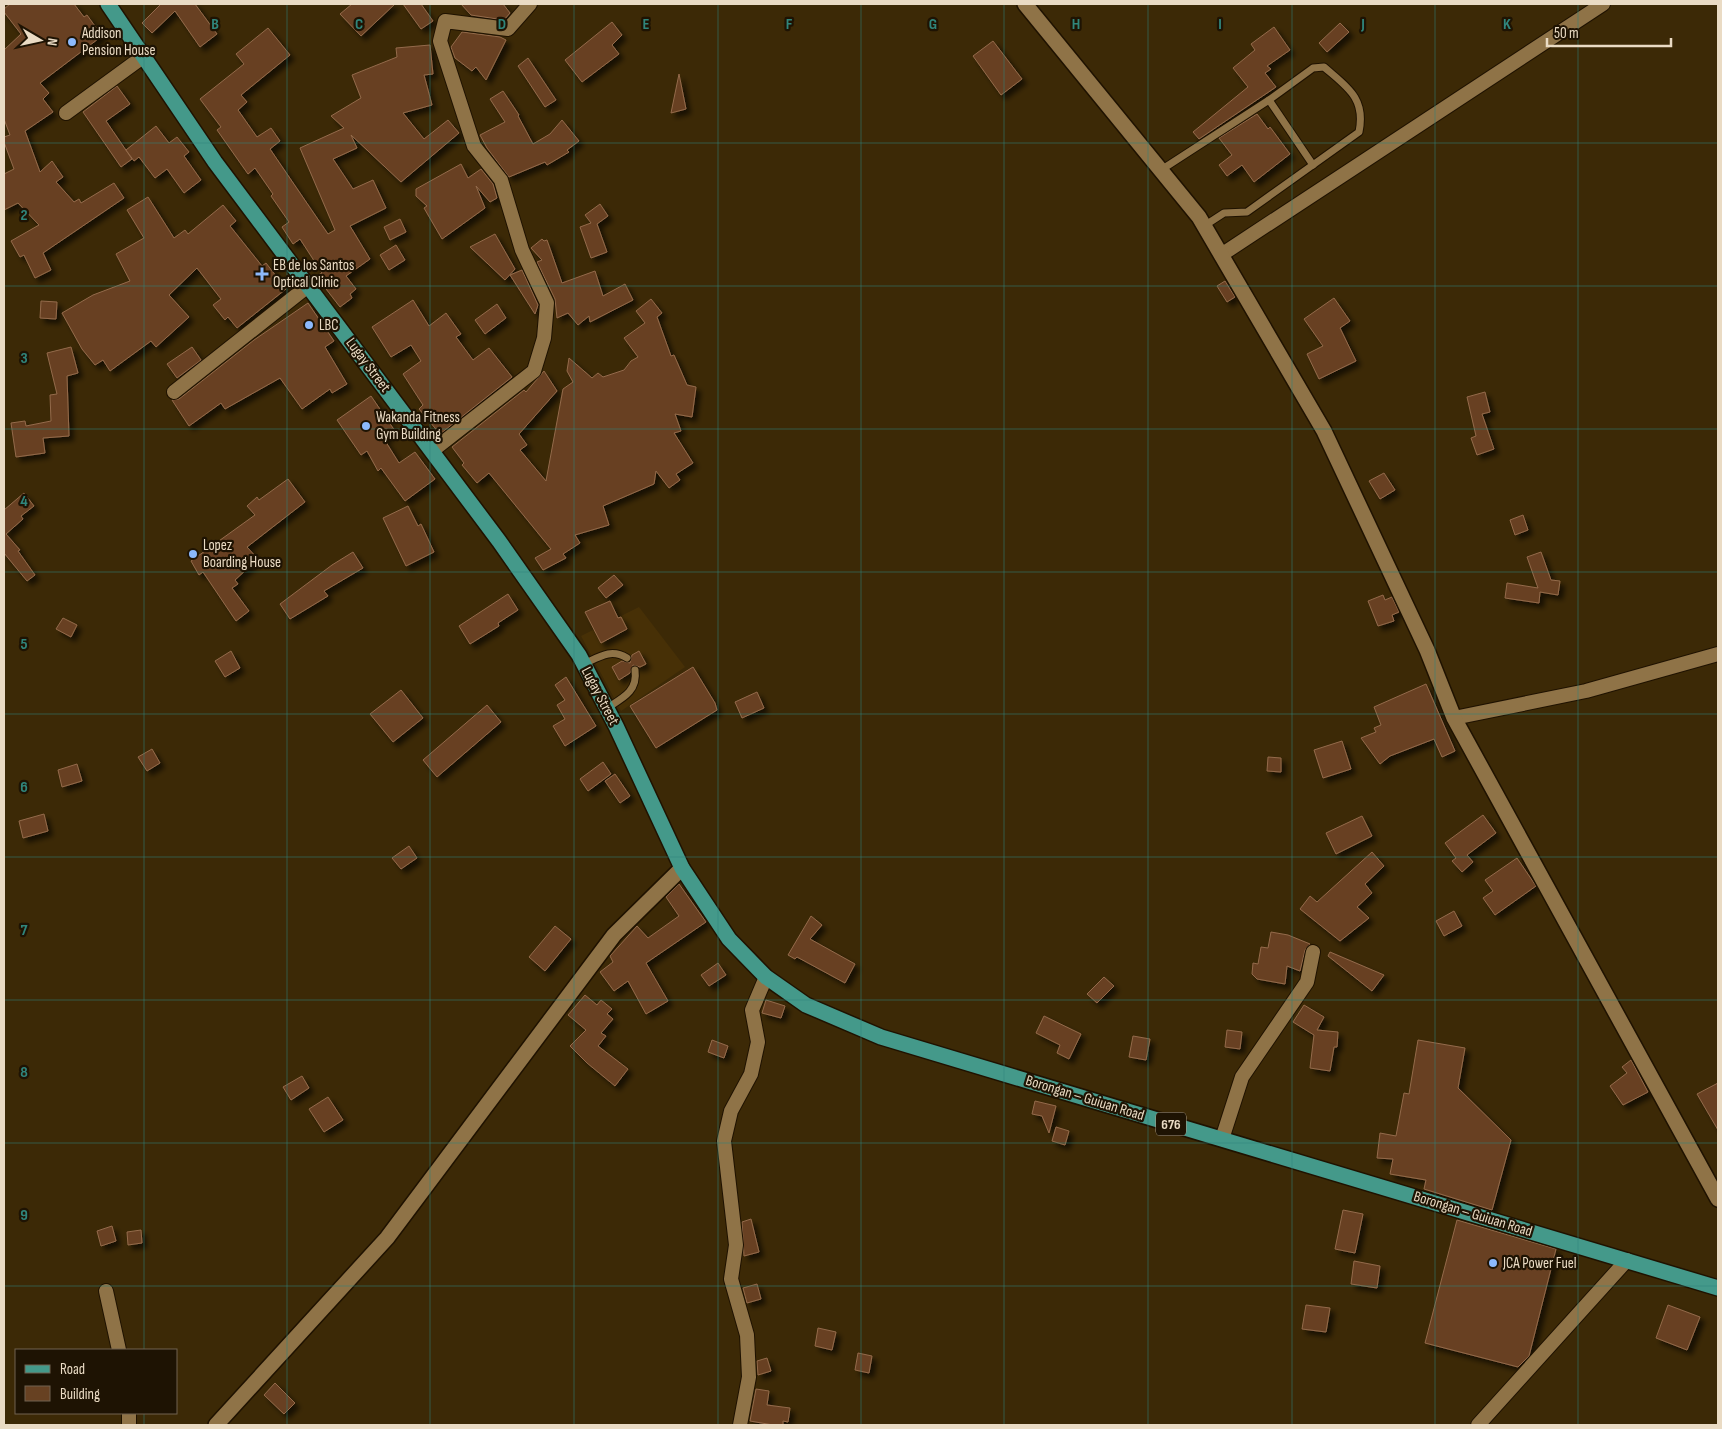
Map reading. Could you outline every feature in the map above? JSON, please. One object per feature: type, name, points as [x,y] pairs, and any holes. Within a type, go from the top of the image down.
[{"type":"main road","name":"Lugay Street","points":[[108,4],[215,162],[499,541],[583,664],[607,708],[682,868]]},
{"type":"main road","name":"Borongan – Guiuan Road","points":[[682,868],[729,939],[766,977],[806,1004],[881,1037],[1718,1288]]},
{"type":"street","points":[[432,451],[534,370],[544,338],[547,303],[522,250],[501,180],[474,146],[440,41],[445,21],[508,29],[530,4]]},
{"type":"street","points":[[1025,4],[1161,170],[1204,226],[1324,431],[1427,650],[1454,718],[1718,1200]]},
{"type":"street","points":[[1221,255],[1603,4]]},
{"type":"street","points":[[66,114],[144,56]]},
{"type":"street","points":[[174,392],[308,286]]},
{"type":"street","points":[[1454,718],[1586,691],[1718,654]]},
{"type":"street","points":[[216,1425],[387,1238],[614,935],[682,868]]},
{"type":"street","points":[[1222,1139],[1242,1077],[1307,982],[1313,952]]},
{"type":"street","points":[[740,1425],[749,1377],[747,1335],[731,1279],[736,1245],[724,1142],[731,1111],[751,1074],[758,1042],[752,1010],[766,977]]},
{"type":"street","points":[[1478,1425],[1627,1260]]},
{"type":"street","points":[[106,1291],[119,1349]]},
{"type":"lane","points":[[1161,170],[1270,100],[1313,68],[1324,67],[1355,95],[1362,118],[1359,132],[1247,212],[1224,213],[1204,226]]},
{"type":"lane","points":[[1270,100],[1313,165]]},
{"type":"lane","points":[[583,664],[609,653],[622,654],[627,658]]},
{"type":"lane","points":[[607,708],[632,690],[635,684],[635,670]]},
{"type":"shaded area","points":[[639,607],[685,667],[621,711],[581,636]]},
{"type":"building","points":[[10,4],[74,4],[84,17],[87,15],[102,36],[40,83],[49,93],[43,99],[53,112],[25,131],[40,172],[52,161],[63,177],[56,182],[74,202],[79,199],[81,203],[114,183],[124,198],[43,253],[51,270],[35,278],[24,255],[20,257],[11,241],[39,225],[18,203],[4,210],[4,174],[14,169],[4,142],[4,137],[10,135],[4,119],[4,50],[21,34],[4,12],[4,9]]},
{"type":"building","points":[[161,4],[195,4],[217,34],[200,47],[175,11],[152,33],[142,23]]},
{"type":"building","points":[[352,4],[395,4],[361,36],[340,14]]},
{"type":"building","points":[[403,4],[421,4],[433,21],[421,29]]},
{"type":"building","points":[[461,4],[503,4],[510,13],[504,20],[471,15]]},
{"type":"building","points":[[612,22],[622,35],[612,45],[619,54],[582,82],[565,60]]},
{"type":"building","points":[[1340,23],[1349,32],[1327,52],[1319,43]]},
{"type":"building","points":[[1274,27],[1290,50],[1267,66],[1271,69],[1265,73],[1276,87],[1199,139],[1193,132],[1248,87],[1233,68],[1255,50],[1251,44]]},
{"type":"building","points":[[268,28],[290,55],[241,95],[247,102],[238,110],[257,137],[271,128],[280,141],[270,149],[328,234],[335,230],[300,148],[344,128],[331,116],[361,98],[352,75],[397,57],[396,48],[430,45],[433,74],[424,75],[432,105],[403,113],[424,139],[448,120],[459,133],[401,182],[351,135],[357,148],[333,159],[353,189],[373,180],[386,208],[350,226],[370,259],[346,276],[356,289],[350,294],[352,298],[340,307],[316,276],[322,273],[300,239],[293,244],[282,227],[289,222],[271,196],[273,194],[255,168],[248,174],[217,130],[221,127],[200,99],[244,64],[236,54]]},
{"type":"building","points":[[462,32],[500,37],[506,40],[486,80],[476,67],[472,71],[455,58],[451,47]]},
{"type":"building","points":[[993,41],[1022,79],[1001,95],[973,56]]},
{"type":"building","points":[[528,58],[556,100],[545,107],[518,66]]},
{"type":"building","points":[[679,74],[686,109],[671,113]]},
{"type":"building","points":[[117,86],[130,104],[106,121],[132,159],[121,167],[83,112]]},
{"type":"building","points":[[503,91],[519,115],[533,144],[550,134],[562,120],[579,141],[567,150],[569,152],[547,165],[545,162],[509,177],[487,148],[480,135],[505,122],[490,99]]},
{"type":"building","points":[[1257,114],[1268,129],[1270,127],[1290,154],[1254,182],[1242,165],[1227,176],[1219,165],[1232,155],[1219,138]]},
{"type":"building","points":[[156,126],[169,143],[177,137],[189,152],[184,156],[201,180],[184,193],[167,169],[155,178],[139,157],[134,161],[126,150]]},
{"type":"building","points":[[461,164],[468,178],[481,169],[493,184],[497,198],[490,202],[476,186],[485,208],[442,239],[424,208],[427,206],[416,196],[416,189]]},
{"type":"building","points":[[148,197],[174,238],[185,230],[188,234],[223,205],[236,221],[230,226],[262,266],[266,263],[286,289],[237,328],[228,317],[225,320],[213,305],[221,299],[197,268],[169,295],[189,317],[156,347],[151,341],[110,371],[103,360],[95,365],[82,349],[62,313],[93,295],[130,281],[116,254],[144,238],[127,210]]},
{"type":"building","points":[[600,204],[608,216],[597,224],[607,252],[591,258],[580,227],[591,223],[585,215]]},
{"type":"building","points":[[400,219],[406,232],[390,240],[384,227]]},
{"type":"building","points":[[495,234],[515,269],[505,280],[470,247]]},
{"type":"building","points":[[542,239],[544,241],[547,240],[562,283],[595,271],[603,296],[625,284],[633,300],[590,322],[589,316],[578,325],[568,313],[557,318],[555,299],[537,262],[542,260],[531,248]]},
{"type":"building","points":[[396,245],[405,260],[389,270],[380,255]]},
{"type":"building","points":[[522,270],[538,305],[535,314],[510,275]]},
{"type":"building","points":[[1225,281],[1235,297],[1227,302],[1217,286]]},
{"type":"building","points":[[1334,298],[1350,321],[1340,328],[1356,361],[1319,379],[1307,354],[1323,346],[1304,319]]},
{"type":"building","points":[[651,299],[662,313],[657,317],[671,356],[674,355],[687,385],[696,387],[692,417],[675,414],[681,431],[674,433],[693,463],[676,474],[680,480],[669,488],[656,471],[654,484],[603,506],[609,525],[575,535],[580,543],[563,554],[566,558],[543,570],[535,558],[551,549],[489,473],[477,483],[462,465],[464,463],[452,447],[524,390],[526,392],[544,371],[557,391],[519,434],[527,445],[520,450],[546,481],[563,389],[573,382],[567,371],[569,358],[592,378],[598,373],[603,377],[624,370],[631,361],[638,357],[624,338],[645,323],[636,311]]},
{"type":"building","points":[[413,300],[429,326],[446,313],[461,334],[456,337],[473,360],[489,348],[512,377],[440,434],[419,409],[423,405],[403,374],[421,361],[411,345],[391,357],[372,327]]},
{"type":"building","points":[[41,301],[57,302],[56,319],[40,318]]},
{"type":"building","points":[[308,303],[334,341],[325,347],[347,384],[332,393],[330,389],[302,409],[280,378],[225,409],[221,403],[189,426],[172,400],[179,399],[254,340]]},
{"type":"building","points":[[497,304],[506,318],[485,334],[475,320]]},
{"type":"building","points":[[71,347],[78,373],[67,376],[69,436],[43,438],[45,453],[16,457],[11,423],[25,421],[26,426],[51,421],[50,395],[57,394],[47,353]]},
{"type":"building","points":[[192,347],[201,360],[177,378],[167,364]]},
{"type":"building","points":[[1485,392],[1490,412],[1482,414],[1494,449],[1477,455],[1471,438],[1476,436],[1467,397]]},
{"type":"building","points":[[371,396],[395,431],[384,439],[399,463],[415,452],[435,479],[405,501],[381,468],[378,471],[367,451],[361,455],[337,420]]},
{"type":"building","points":[[1384,473],[1395,490],[1380,499],[1369,481]]},
{"type":"building","points":[[288,479],[305,502],[247,547],[258,559],[235,580],[238,584],[232,588],[249,611],[236,621],[203,572],[199,575],[191,561],[255,515],[247,506],[257,497],[259,500]]},
{"type":"building","points":[[24,493],[34,506],[21,516],[23,519],[6,534],[20,550],[18,551],[35,575],[27,581],[4,553],[4,510]]},
{"type":"building","points":[[408,506],[418,526],[421,524],[434,552],[406,566],[383,518]]},
{"type":"building","points":[[1523,515],[1528,530],[1515,535],[1510,520]]},
{"type":"building","points":[[353,552],[363,568],[324,591],[328,596],[290,619],[280,604],[332,565]]},
{"type":"building","points":[[1541,552],[1551,580],[1560,581],[1558,595],[1540,592],[1539,603],[1505,598],[1507,583],[1538,588],[1527,557]]},
{"type":"building","points":[[614,575],[623,585],[606,598],[598,588]]},
{"type":"building","points":[[508,594],[518,610],[498,623],[499,626],[470,644],[459,626]]},
{"type":"building","points":[[1383,595],[1385,600],[1392,597],[1399,612],[1392,615],[1394,621],[1378,626],[1368,601]]},
{"type":"building","points":[[610,601],[618,618],[621,617],[627,629],[601,643],[585,612]]},
{"type":"building","points":[[63,618],[77,625],[71,637],[56,629]]},
{"type":"building","points":[[231,651],[240,668],[225,677],[215,661]]},
{"type":"building","points":[[639,651],[646,664],[640,667],[633,665],[630,673],[619,680],[612,667],[622,661],[630,663],[632,655]]},
{"type":"building","points":[[693,667],[715,703],[717,710],[656,748],[630,706]]},
{"type":"building","points":[[566,677],[596,726],[565,746],[553,726],[565,719],[557,705],[565,700],[555,685]]},
{"type":"building","points":[[1426,684],[1455,751],[1442,757],[1434,739],[1390,756],[1380,764],[1361,738],[1376,732],[1374,728],[1381,725],[1374,707]]},
{"type":"building","points":[[401,690],[423,718],[393,742],[370,714]]},
{"type":"building","points":[[757,692],[764,708],[742,718],[735,702]]},
{"type":"building","points":[[487,705],[501,722],[437,777],[423,760]]},
{"type":"building","points":[[1342,741],[1351,769],[1323,778],[1314,750]]},
{"type":"building","points":[[152,749],[160,763],[147,771],[138,757]]},
{"type":"building","points":[[1268,757],[1281,758],[1281,772],[1267,771]]},
{"type":"building","points":[[603,762],[611,774],[588,791],[580,779]]},
{"type":"building","points":[[77,764],[82,781],[62,787],[58,770]]},
{"type":"building","points":[[615,774],[630,796],[620,803],[605,781]]},
{"type":"building","points":[[44,814],[48,831],[23,838],[19,821]]},
{"type":"building","points":[[1483,815],[1496,833],[1467,855],[1473,862],[1462,872],[1452,861],[1456,858],[1445,843]]},
{"type":"building","points":[[1362,816],[1372,836],[1336,854],[1326,833]]},
{"type":"building","points":[[409,846],[417,858],[401,869],[392,858]]},
{"type":"building","points":[[1372,852],[1384,866],[1365,884],[1372,893],[1357,907],[1369,918],[1340,941],[1300,909],[1310,896],[1317,902]]},
{"type":"building","points":[[1517,858],[1536,886],[1495,915],[1483,898],[1493,891],[1485,880]]},
{"type":"building","points":[[679,884],[706,922],[646,963],[668,1001],[646,1014],[628,981],[614,991],[600,972],[613,962],[610,956],[637,926],[648,938],[679,916],[666,897]]},
{"type":"building","points":[[1454,911],[1462,926],[1444,936],[1436,921]]},
{"type":"building","points":[[811,916],[822,925],[810,939],[855,964],[845,983],[797,957],[795,959],[788,955]]},
{"type":"building","points":[[555,926],[571,939],[545,971],[529,957]]},
{"type":"building","points":[[1271,932],[1288,935],[1310,944],[1305,950],[1300,971],[1287,966],[1285,984],[1257,979],[1252,974],[1253,963],[1258,964],[1261,947],[1268,948]]},
{"type":"building","points":[[1330,952],[1384,975],[1372,991],[1328,956]]},
{"type":"building","points":[[718,963],[726,975],[709,986],[701,975]]},
{"type":"building","points":[[1104,977],[1114,986],[1097,1003],[1087,994]]},
{"type":"building","points":[[585,995],[597,1005],[601,1000],[612,1009],[607,1014],[613,1019],[601,1033],[606,1036],[598,1046],[628,1069],[615,1086],[570,1046],[586,1030],[568,1015]]},
{"type":"building","points":[[766,1000],[785,1006],[781,1018],[762,1013]]},
{"type":"building","points":[[1304,1005],[1324,1017],[1317,1030],[1338,1032],[1337,1047],[1334,1047],[1330,1071],[1310,1068],[1314,1035],[1293,1022]]},
{"type":"building","points":[[1044,1016],[1081,1034],[1069,1059],[1057,1053],[1060,1045],[1036,1033]]},
{"type":"building","points":[[1227,1030],[1242,1032],[1240,1049],[1225,1047]]},
{"type":"building","points":[[1133,1036],[1150,1039],[1146,1060],[1129,1057]]},
{"type":"building","points":[[712,1040],[728,1046],[724,1058],[708,1052]]},
{"type":"building","points":[[1418,1040],[1465,1048],[1458,1088],[1511,1140],[1492,1210],[1424,1189],[1426,1180],[1390,1174],[1393,1159],[1377,1158],[1380,1133],[1396,1136],[1404,1093],[1409,1094]]},
{"type":"building","points":[[1631,1060],[1648,1092],[1623,1105],[1610,1086],[1627,1073],[1622,1067]]},
{"type":"building","points":[[302,1076],[309,1088],[291,1100],[283,1087]]},
{"type":"building","points":[[1718,1083],[1718,1130],[1697,1094]]},
{"type":"building","points":[[328,1097],[343,1120],[324,1132],[309,1109]]},
{"type":"building","points":[[1035,1101],[1056,1106],[1049,1133],[1042,1116],[1032,1114]]},
{"type":"building","points":[[1056,1127],[1069,1131],[1065,1145],[1052,1141]]},
{"type":"building","points":[[1343,1210],[1363,1214],[1355,1253],[1335,1249]]},
{"type":"building","points":[[751,1219],[759,1252],[744,1256],[742,1222]]},
{"type":"building","points":[[1457,1220],[1556,1249],[1529,1356],[1518,1367],[1425,1343]]},
{"type":"building","points":[[112,1226],[116,1241],[101,1246],[97,1231]]},
{"type":"building","points":[[141,1230],[142,1243],[128,1245],[127,1232]]},
{"type":"building","points":[[1354,1261],[1380,1266],[1377,1288],[1351,1284]]},
{"type":"building","points":[[757,1284],[761,1299],[747,1303],[743,1288]]},
{"type":"building","points":[[1306,1305],[1330,1308],[1326,1332],[1302,1329]]},
{"type":"building","points":[[1668,1305],[1700,1317],[1687,1350],[1656,1338]]},
{"type":"building","points":[[818,1328],[836,1332],[832,1350],[815,1346]]},
{"type":"building","points":[[858,1353],[872,1356],[869,1373],[855,1370]]},
{"type":"building","points":[[767,1358],[771,1371],[758,1375],[757,1361]]},
{"type":"building","points":[[275,1383],[295,1403],[284,1414],[264,1395]]},
{"type":"building","points":[[756,1389],[769,1391],[767,1405],[790,1408],[788,1422],[783,1421],[783,1425],[773,1425],[750,1421]]},
{"type":"place","name":"Addison Pension House","points":[[72,42]]},
{"type":"place","name":"EB de los Santos Optical Clinic","points":[[262,274]]},
{"type":"place","name":"LBC","points":[[309,325]]},
{"type":"place","name":"Wakanda Fitness Gym Building","points":[[366,426]]},
{"type":"place","name":"Lopez Boarding House","points":[[193,554]]},
{"type":"place","name":"JCA Power Fuel","points":[[1493,1263]]}]
